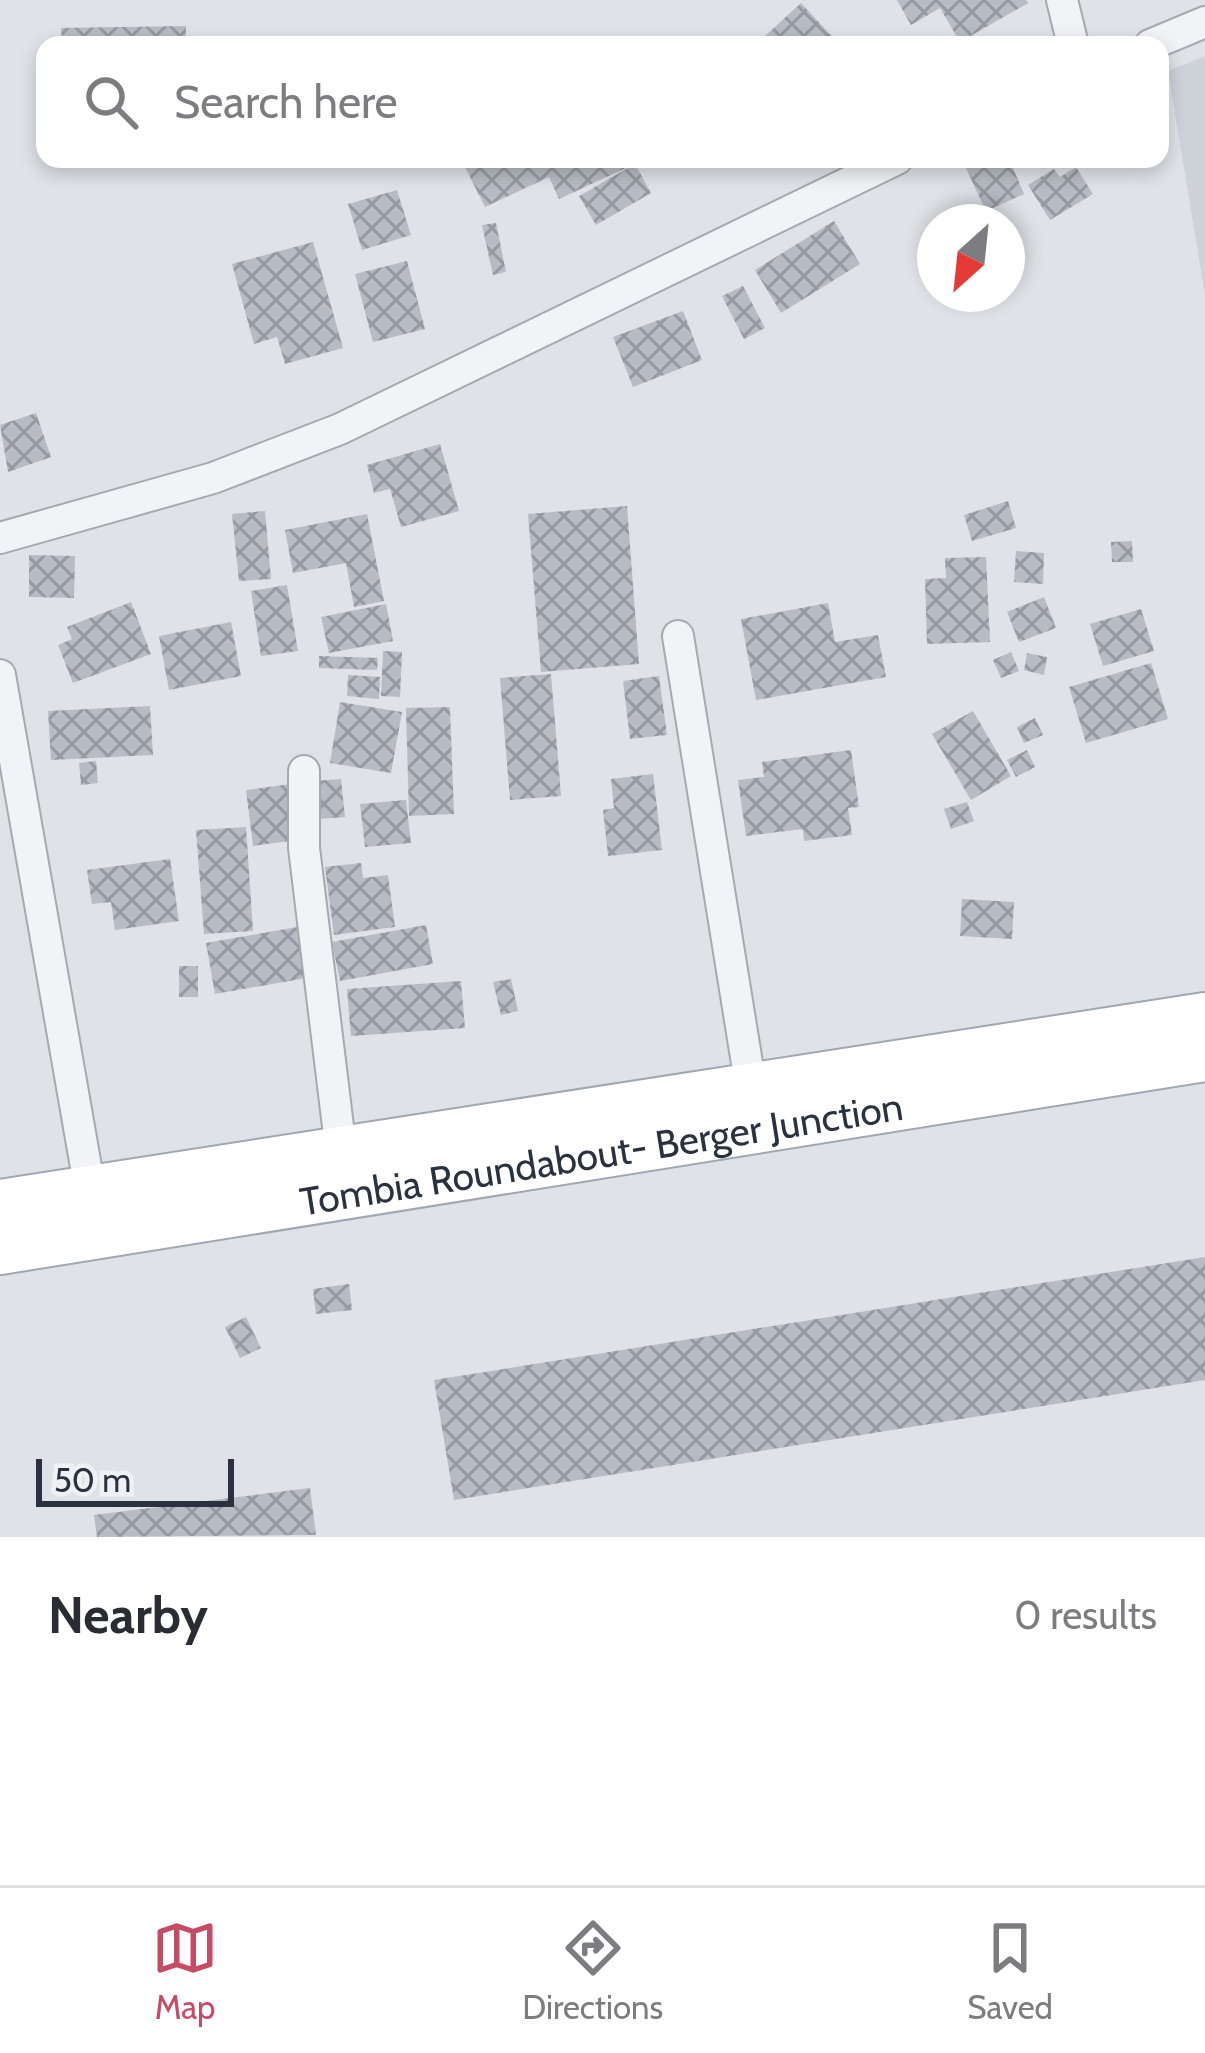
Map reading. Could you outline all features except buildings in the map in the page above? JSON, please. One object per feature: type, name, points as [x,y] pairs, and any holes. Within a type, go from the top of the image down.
[{"type":"main road","name":"Tombia Roundabout- Berger Junction","points":[[0,1250],[94,1213],[341,1151],[1205,1017]]},
{"type":"main road","name":"Tombia Roundabout- Berger Junction","points":[[0,1204],[94,1213],[1205,1057]]},
{"type":"street","points":[[1062,0],[1070,36]]},
{"type":"street","points":[[1169,37],[1205,22]]},
{"type":"street","points":[[0,538],[213,478],[340,429],[879,168]]},
{"type":"street","points":[[678,636],[751,1088]]},
{"type":"street","points":[[0,674],[3,723],[94,1213]]},
{"type":"street","points":[[304,771],[304,848],[341,1151]]},
{"type":"shaded area","points":[[1205,56],[1205,295],[1169,77],[1169,71]]}]
